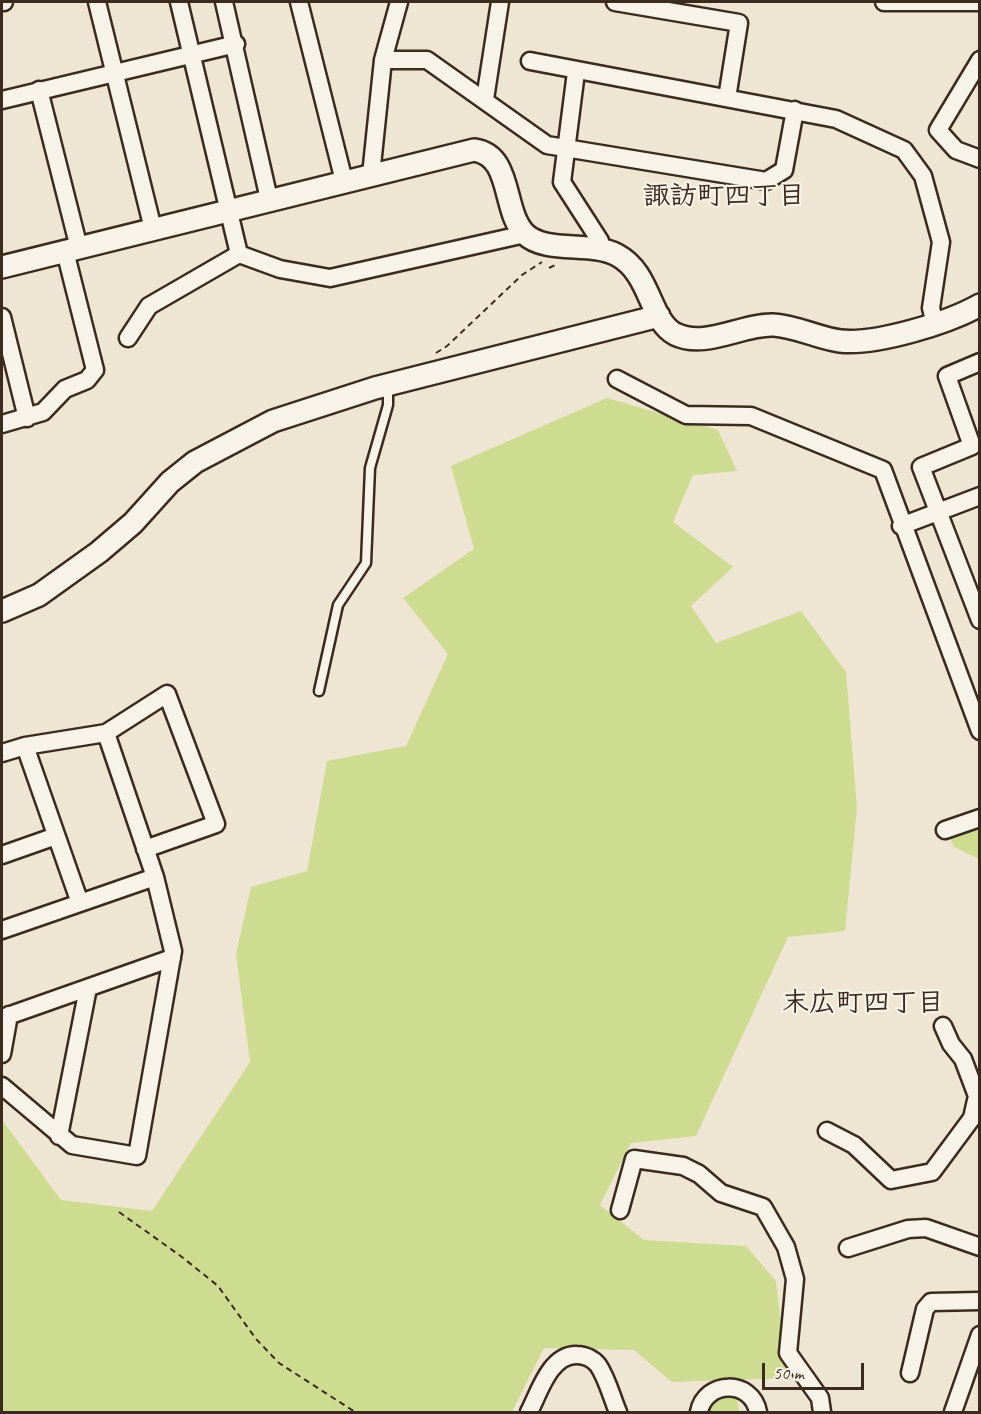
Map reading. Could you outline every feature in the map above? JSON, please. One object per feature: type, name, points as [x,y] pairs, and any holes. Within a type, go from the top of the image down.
[{"type":"street","points":[[97,2],[153,229]]},
{"type":"street","points":[[179,2],[239,254]]},
{"type":"street","points":[[224,2],[236,44],[269,200]]},
{"type":"street","points":[[299,2],[344,182]]},
{"type":"street","points":[[371,175],[383,60],[399,2]]},
{"type":"street","points":[[485,99],[500,2]]},
{"type":"street","points":[[615,2],[739,23],[727,98]]},
{"type":"street","points":[[884,2],[980,2]]},
{"type":"street","points":[[2,100],[236,44]]},
{"type":"street","points":[[383,60],[427,60],[547,145],[766,181],[784,170],[795,110]]},
{"type":"street","points":[[980,60],[938,130],[956,150],[980,159]]},
{"type":"street","points":[[530,61],[576,72],[836,119],[904,150],[923,176],[941,242],[931,308],[935,324]]},
{"type":"street","points":[[576,72],[562,182],[600,241],[599,248]]},
{"type":"street","points":[[2,424],[43,412],[65,389],[87,380],[95,370],[39,90]]},
{"type":"street","points":[[2,266],[474,150],[483,151],[497,164],[516,218],[525,234],[543,244],[599,248],[618,255],[632,266],[648,290],[665,327],[687,338],[705,338],[774,325],[830,339],[854,341],[935,324],[980,305]]},
{"type":"street","points":[[239,254],[280,269],[330,278],[525,234]]},
{"type":"street","points":[[128,338],[149,306],[239,254]]},
{"type":"street","points":[[2,611],[39,596],[99,552],[133,523],[170,482],[213,451],[273,421],[388,385],[659,316]]},
{"type":"street","points":[[2,317],[27,418]]},
{"type":"street","points":[[980,362],[947,376],[972,446],[921,467],[937,512],[973,585],[980,620]]},
{"type":"street","points":[[617,380],[686,415],[751,416],[883,470],[980,731]]},
{"type":"street","points":[[902,526],[980,496]]},
{"type":"street","points":[[2,753],[25,746],[106,733],[167,694],[216,824],[145,849]]},
{"type":"street","points":[[2,1086],[72,1145],[137,1156],[173,951],[155,877],[106,733]]},
{"type":"street","points":[[25,746],[80,903]]},
{"type":"street","points":[[945,830],[980,818]]},
{"type":"street","points":[[2,855],[56,836]]},
{"type":"street","points":[[2,930],[155,877]]},
{"type":"street","points":[[2,1054],[5,1017],[172,958]]},
{"type":"street","points":[[59,1136],[88,988]]},
{"type":"street","points":[[826,1131],[854,1145],[891,1180],[932,1172],[972,1118],[978,1096],[963,1059],[951,1044],[943,1026]]},
{"type":"street","points":[[620,1210],[634,1159],[683,1166],[699,1174],[721,1193],[763,1207],[786,1247],[795,1279],[788,1353],[820,1398],[822,1413]]},
{"type":"street","points":[[848,1248],[908,1229],[926,1228],[980,1247]]},
{"type":"street","points":[[910,1373],[925,1309],[931,1302],[980,1301]]},
{"type":"street","points":[[953,1413],[980,1335]]},
{"type":"street","points":[[529,1413],[552,1369],[558,1362],[574,1355],[591,1359],[598,1366],[618,1413]]},
{"type":"street","points":[[699,1413],[704,1400],[711,1393],[729,1387],[747,1393],[754,1400],[758,1413]]},
{"type":"lane","points":[[319,691],[338,604],[366,563],[368,483],[390,398],[388,385]]},
{"type":"path","points":[[118,1212],[182,1257],[218,1286],[256,1339],[279,1363],[355,1413]]},
{"type":"green space","points":[[607,398],[718,430],[737,471],[693,475],[673,522],[733,567],[691,606],[716,643],[801,611],[846,672],[857,808],[845,931],[788,937],[696,1136],[631,1143],[600,1205],[644,1240],[746,1246],[776,1281],[787,1378],[672,1382],[634,1350],[544,1348],[512,1412],[2,1412],[2,1120],[61,1200],[152,1211],[250,1062],[236,954],[251,887],[307,871],[327,761],[406,746],[448,654],[403,598],[474,549],[451,466]]},
{"type":"green space","points":[[979,824],[979,859],[954,847],[949,835]]},
{"type":"green space","points":[[725,1397],[737,1398],[739,1412],[709,1412],[715,1402]]},
{"type":"district","name":"諏訪町四丁目","points":[[724,197]]},
{"type":"district","name":"末広町四丁目","points":[[863,1004]]}]
